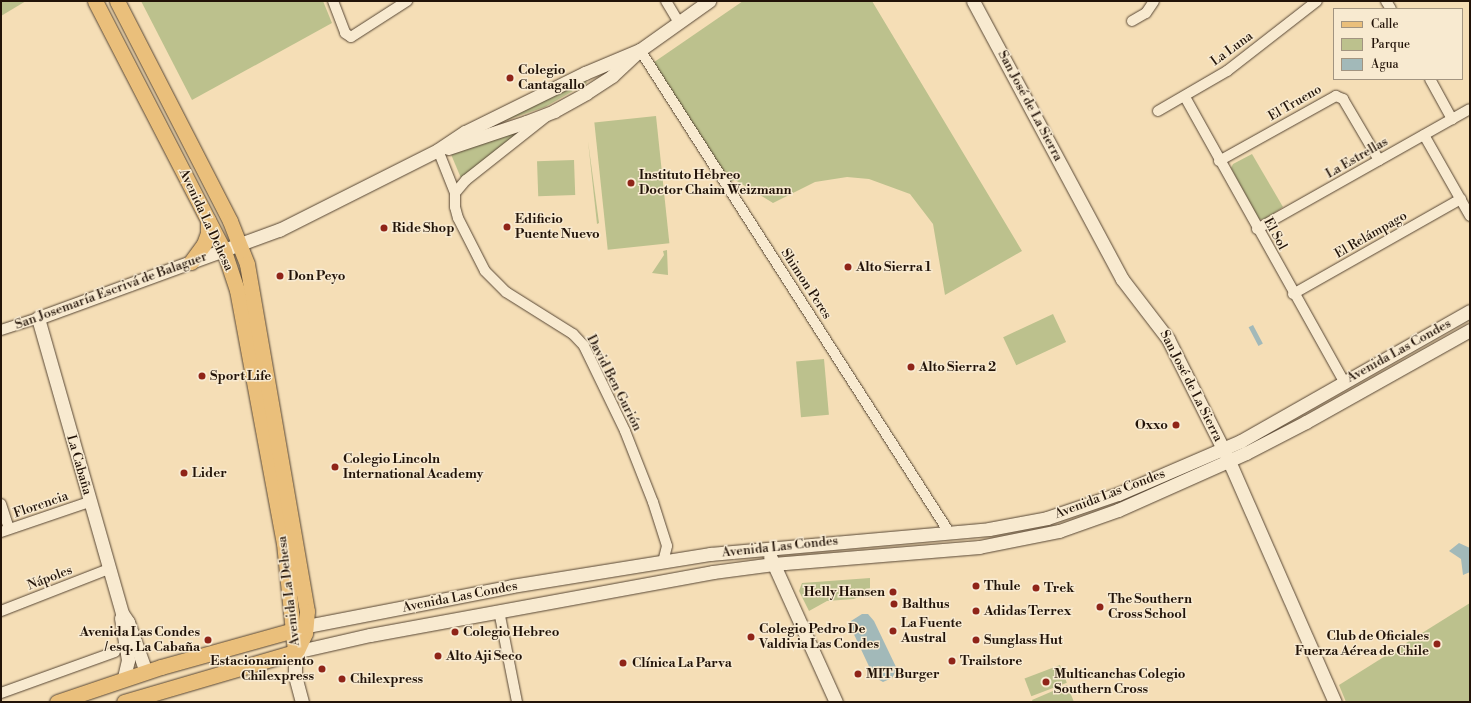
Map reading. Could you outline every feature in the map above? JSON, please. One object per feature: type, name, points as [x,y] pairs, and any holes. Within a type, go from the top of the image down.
[{"type":"main road","name":"Avenida La Dehesa","points":[[95,1],[224,251],[245,322],[300,628]]},
{"type":"main road","name":"Avenida La Dehesa","points":[[117,1],[241,245],[251,282],[295,530],[307,611],[300,628],[295,652]]},
{"type":"main road","name":"San Josemaría Escrivá de Balaguer","points":[[438,150],[470,142],[554,111],[586,93],[626,65],[640,50],[709,1]]},
{"type":"main road","name":"San José de La Sierra","points":[[973,1],[1122,279],[1168,339],[1226,455],[1332,701]]},
{"type":"main road","name":"San Josemaría Escrivá de Balaguer","points":[[38,318],[280,230],[438,150],[466,132],[584,73],[640,50]]},
{"type":"main road","points":[[584,73],[592,79],[586,93]]},
{"type":"main road","points":[[191,262],[204,244],[208,232],[208,220]]},
{"type":"main road","name":"Avenida Las Condes","points":[[124,702],[295,652],[330,644],[648,583],[773,564],[930,552],[1023,540],[1108,514],[1226,455],[1344,382],[1470,311]]},
{"type":"main road","name":"La Cabaña","points":[[38,318],[89,502],[122,612],[128,622],[146,672]]},
{"type":"main road","name":"Avenida Las Condes","points":[[57,702],[124,678],[300,628],[512,586],[766,547],[1006,526],[1065,512],[1226,455],[1306,422],[1470,330]]},
{"type":"main road","points":[[766,547],[836,702]]},
{"type":"main road","points":[[648,583],[658,572],[663,562]]},
{"type":"main road","name":"La Cabaña","points":[[122,612],[121,624],[128,660],[124,678]]},
{"type":"main road","points":[[330,644],[330,628],[336,620]]},
{"type":"main road","points":[[295,652],[295,675],[302,702]]},
{"type":"main road","points":[[124,702],[144,686],[146,672]]},
{"type":"street","points":[[333,1],[349,37],[356,36],[402,3]]},
{"type":"street","points":[[666,1],[679,23]]},
{"type":"street","points":[[1132,21],[1146,13],[1154,1],[1162,1]]},
{"type":"street","name":"La Luna","points":[[1158,111],[1185,97],[1240,62],[1317,1]]},
{"type":"street","name":"Shimon Peres","points":[[640,50],[949,532]]},
{"type":"street","points":[[1431,80],[1452,119]]},
{"type":"street","name":"El Trueno","points":[[1219,161],[1336,96],[1343,99],[1379,160]]},
{"type":"street","name":"El Sol","points":[[1185,97],[1293,294],[1344,382]]},
{"type":"street","name":"La Estrellas","points":[[1257,229],[1470,108]]},
{"type":"street","points":[[455,193],[466,180],[554,111]]},
{"type":"street","points":[[1424,135],[1470,216]]},
{"type":"street","name":"David Ben Gurión","points":[[438,150],[455,193],[458,218],[485,271],[506,292],[573,334],[584,346],[625,431],[653,502],[667,546],[663,562]]},
{"type":"street","name":"El Relámpago","points":[[1293,294],[1461,199]]},
{"type":"street","name":"San Josemaría Escrivá de Balaguer","points":[[1,330],[38,318]]},
{"type":"street","name":"Florencia","points":[[5,530],[89,502]]},
{"type":"street","points":[[1,504],[5,530]]},
{"type":"street","name":"Nápoles","points":[[1,611],[109,569]]},
{"type":"street","points":[[499,611],[517,702]]},
{"type":"street","points":[[1,693],[115,652]]},
{"type":"green space","points":[[1,1],[26,1],[1,16]]},
{"type":"green space","points":[[141,1],[323,1],[332,23],[192,100]]},
{"type":"green space","points":[[743,1],[872,1],[1022,251],[945,295],[933,224],[910,194],[869,179],[847,177],[815,182],[773,203],[735,180],[722,184],[647,67]]},
{"type":"green space","points":[[585,80],[587,83],[545,107],[492,125]]},
{"type":"green space","name":"Instituto Hebreo Doctor Chaim Weizmann","points":[[656,116],[669,243],[608,250],[594,122]]},
{"type":"green space","points":[[531,125],[461,178],[450,152]]},
{"type":"green space","points":[[588,141],[599,223],[597,224]]},
{"type":"green space","points":[[1252,154],[1283,207],[1264,220],[1259,219],[1231,168],[1233,164]]},
{"type":"green space","points":[[574,160],[575,195],[538,196],[537,161]]},
{"type":"green space","points":[[667,250],[668,275],[652,273],[664,255],[663,251]]},
{"type":"green space","points":[[1053,314],[1066,342],[1016,365],[1003,337]]},
{"type":"green space","points":[[824,359],[829,415],[801,417],[796,361]]},
{"type":"green space","points":[[870,578],[870,588],[865,594],[854,599],[827,601],[809,611],[799,591],[802,583]]},
{"type":"green space","name":"Club de Oficiales Fuerza Aérea de Chile","points":[[1470,603],[1470,702],[1346,702],[1339,685]]},
{"type":"green space","name":"Multicanchas Colegio Southern Cross","points":[[1060,665],[1067,683],[1031,696],[1025,679]]},
{"type":"green space","name":"Multicanchas Colegio Southern Cross","points":[[1067,685],[1074,702],[1033,702],[1032,700]]},
{"type":"water","points":[[1253,325],[1263,344],[1258,346],[1249,327]]},
{"type":"water","points":[[1459,543],[1470,548],[1470,572],[1463,575],[1461,559],[1449,551]]},
{"type":"water","points":[[862,614],[868,614],[874,621],[897,669],[892,678],[883,682],[874,677],[851,628],[851,621]]},
{"type":"place","name":"Colegio Cantagallo","points":[[510,78]]},
{"type":"place","name":"Instituto Hebreo Doctor Chaim Weizmann","points":[[631,183]]},
{"type":"place","name":"Edificio Puente Nuevo","points":[[507,227]]},
{"type":"place","name":"Ride Shop","points":[[384,228]]},
{"type":"place","name":"Alto Sierra 1","points":[[848,267]]},
{"type":"place","name":"Don Peyo","points":[[280,276]]},
{"type":"place","name":"Alto Sierra 2","points":[[911,367]]},
{"type":"place","name":"Sport Life","points":[[202,376]]},
{"type":"place","name":"Oxxo","points":[[1176,425]]},
{"type":"place","name":"Colegio Lincoln International Academy","points":[[335,467]]},
{"type":"place","name":"Lider","points":[[184,473]]},
{"type":"place","name":"Thule","points":[[976,586]]},
{"type":"place","name":"Trek","points":[[1036,588]]},
{"type":"place","name":"Helly Hansen","points":[[893,592]]},
{"type":"place","name":"Balthus","points":[[894,604]]},
{"type":"place","name":"The Southern Cross School","points":[[1100,607]]},
{"type":"place","name":"Adidas Terrex","points":[[976,611]]},
{"type":"place","name":"La Fuente Austral","points":[[893,631]]},
{"type":"place","name":"Colegio Hebreo","points":[[455,632]]},
{"type":"place","name":"Colegio Pedro De Valdivia Las Condes","points":[[751,637]]},
{"type":"place","name":"Avenida Las Condes / esq. La Cabaña","points":[[208,640]]},
{"type":"place","name":"Sunglass Hut","points":[[976,640]]},
{"type":"place","name":"Club de Oficiales Fuerza Aérea de Chile","points":[[1437,644]]},
{"type":"place","name":"Alto Aji Seco","points":[[438,656]]},
{"type":"place","name":"Trailstore","points":[[952,661]]},
{"type":"place","name":"Clínica La Parva","points":[[623,663]]},
{"type":"place","name":"Estacionamiento Chilexpress","points":[[322,669]]},
{"type":"place","name":"MIT Burger","points":[[858,674]]},
{"type":"place","name":"Chilexpress","points":[[342,679]]},
{"type":"place","name":"Multicanchas Colegio Southern Cross","points":[[1046,682]]}]
